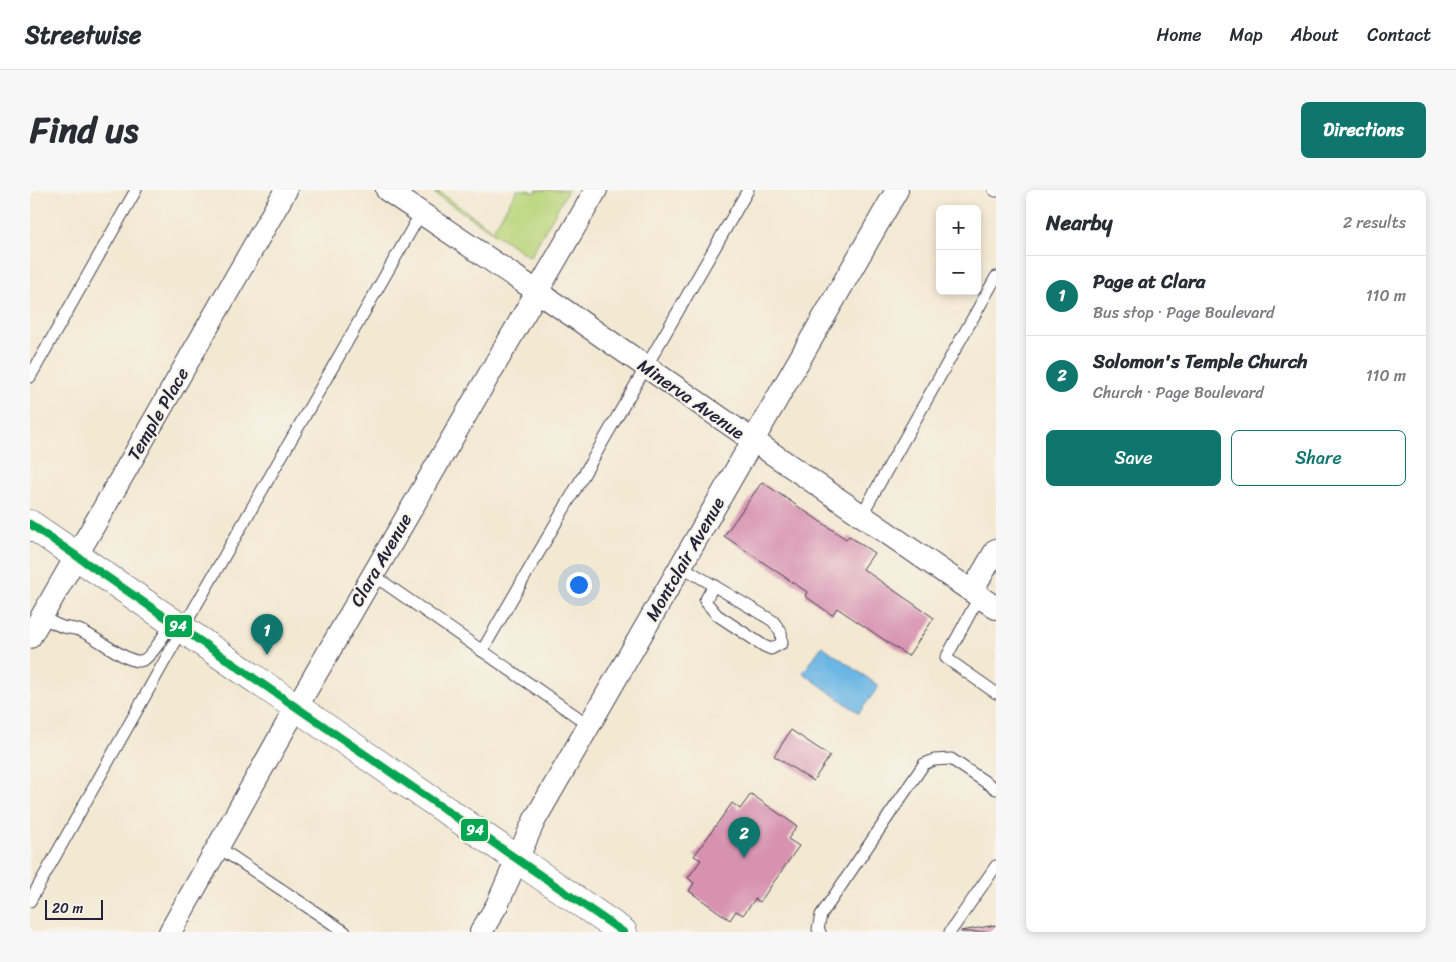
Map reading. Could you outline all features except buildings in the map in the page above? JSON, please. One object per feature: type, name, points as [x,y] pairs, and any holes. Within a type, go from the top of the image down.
[{"type":"main road","points":[[30,524],[623,932]]},
{"type":"street","name":"Temple Place","points":[[30,638],[286,190]]},
{"type":"street","name":"Minerva Avenue","points":[[386,190],[538,292],[982,599]]},
{"type":"street","name":"Clara Avenue","points":[[170,932],[296,708],[596,190]]},
{"type":"street","name":"Montclair Avenue","points":[[482,932],[497,905],[534,821],[897,190]]},
{"type":"street","points":[[982,599],[996,550]]},
{"type":"lane","points":[[30,377],[136,190]]},
{"type":"lane","points":[[482,650],[748,190]]},
{"type":"lane","points":[[30,901],[177,626],[421,213]]},
{"type":"lane","points":[[861,516],[996,277]]},
{"type":"lane","points":[[681,566],[714,585],[773,622],[781,632],[782,643],[771,649],[764,646],[717,615],[704,601],[714,585]]},
{"type":"lane","points":[[373,575],[589,724]]},
{"type":"lane","points":[[982,599],[946,658],[996,693]]},
{"type":"lane","points":[[42,617],[61,627],[73,628],[84,632],[128,658],[140,661],[146,659],[177,626]]},
{"type":"lane","points":[[820,932],[818,930],[821,915],[924,764],[934,760],[951,759],[996,789]]},
{"type":"lane","points":[[218,847],[338,930]]},
{"type":"lane","points":[[950,932],[996,866]]},
{"type":"green space","points":[[517,190],[529,190],[535,193],[537,190],[568,190],[530,257],[435,194],[437,191],[493,230]]},
{"type":"water","points":[[822,646],[879,686],[859,713],[803,673]]},
{"type":"transit line","name":"94","points":[[30,524],[623,932]]},
{"type":"place","name":"Page at Clara","points":[[267,655]]},
{"type":"place","name":"Solomon's Temple Church","points":[[744,858]]}]
